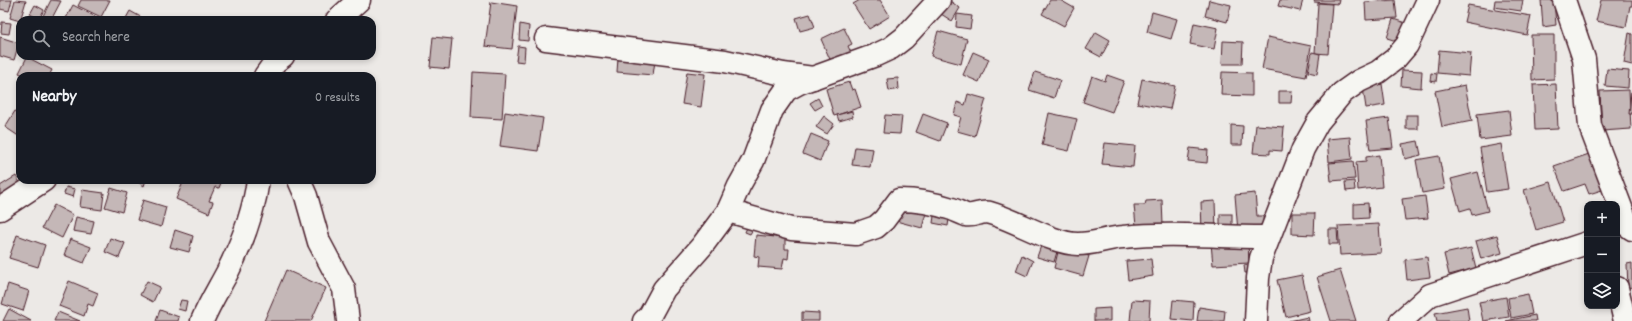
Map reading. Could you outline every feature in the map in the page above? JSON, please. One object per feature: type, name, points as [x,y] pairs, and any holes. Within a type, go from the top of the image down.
[{"type":"street","points":[[341,16],[358,0]]},
{"type":"street","points":[[644,321],[650,315],[664,289],[702,246],[728,211],[739,186],[753,162],[776,102],[786,90],[799,83],[876,56],[891,48],[904,38],[939,0]]},
{"type":"street","points":[[1256,321],[1258,278],[1261,258],[1303,149],[1318,122],[1342,93],[1359,81],[1378,72],[1395,59],[1407,45],[1428,0]]},
{"type":"street","points":[[1564,0],[1584,59],[1590,126],[1627,228]]},
{"type":"street","points":[[546,39],[725,61],[783,74],[814,78]]},
{"type":"street","points":[[268,72],[278,60]]},
{"type":"street","points":[[0,209],[38,184]]},
{"type":"street","points":[[202,321],[228,270],[244,232],[257,191],[258,184]]},
{"type":"street","points":[[301,184],[306,196],[319,242],[344,289],[348,321]]},
{"type":"street","points":[[728,211],[791,229],[856,234],[876,227],[884,220],[899,200],[912,200],[924,201],[968,215],[988,212],[1018,223],[1052,239],[1078,244],[1123,237],[1186,235],[1223,238],[1268,238]]},
{"type":"street","points":[[1401,321],[1430,295],[1584,244]]},
{"type":"street","points":[[1620,300],[1625,321]]},
{"type":"building","points":[[0,0],[12,0],[9,11],[0,9]]},
{"type":"building","points":[[15,0],[26,1],[22,16],[16,16],[16,20],[10,18]]},
{"type":"building","points":[[51,0],[61,1],[53,16],[43,16]]},
{"type":"building","points":[[81,0],[110,0],[102,16],[78,6]]},
{"type":"building","points":[[860,0],[880,0],[890,16],[869,29],[853,4]]},
{"type":"building","points":[[1050,0],[1060,0],[1074,8],[1064,26],[1042,14]]},
{"type":"building","points":[[1209,0],[1231,5],[1227,22],[1205,16]]},
{"type":"building","points":[[1280,0],[1303,0],[1300,11],[1278,6]]},
{"type":"building","points":[[1315,0],[1339,0],[1338,4],[1314,2]]},
{"type":"building","points":[[1395,0],[1397,18],[1366,20],[1365,2]]},
{"type":"building","points":[[1495,0],[1523,0],[1521,11],[1494,7]]},
{"type":"building","points":[[1541,0],[1554,0],[1556,25],[1543,27]]},
{"type":"building","points":[[1601,0],[1632,0],[1632,6],[1630,6],[1626,27],[1596,21]]},
{"type":"building","points":[[950,1],[960,8],[952,21],[941,14]]},
{"type":"building","points":[[491,2],[517,6],[512,49],[485,46]]},
{"type":"building","points":[[1318,3],[1332,4],[1328,54],[1315,53]]},
{"type":"building","points":[[35,5],[44,10],[41,16],[34,16],[30,14]]},
{"type":"building","points":[[73,5],[94,16],[67,16]]},
{"type":"building","points":[[1468,5],[1531,16],[1527,35],[1464,22]]},
{"type":"building","points":[[130,11],[139,16],[127,16]]},
{"type":"building","points":[[1152,12],[1177,19],[1171,39],[1147,32]]},
{"type":"building","points":[[810,14],[815,27],[800,31],[796,18]]},
{"type":"building","points":[[957,14],[972,16],[970,29],[956,27]]},
{"type":"building","points":[[1393,19],[1409,24],[1403,43],[1387,38]]},
{"type":"building","points":[[2,22],[11,23],[9,34],[1,33]]},
{"type":"building","points":[[1194,23],[1218,28],[1214,49],[1190,44]]},
{"type":"building","points":[[520,24],[529,26],[528,41],[519,40]]},
{"type":"building","points":[[844,28],[852,44],[848,46],[852,55],[832,64],[821,39]]},
{"type":"building","points":[[938,31],[967,39],[961,64],[931,56]]},
{"type":"building","points":[[1096,32],[1110,40],[1101,57],[1086,49]]},
{"type":"building","points":[[1629,33],[1632,34],[1632,65],[1624,63]]},
{"type":"building","points":[[1531,35],[1554,35],[1554,79],[1532,80]]},
{"type":"building","points":[[0,37],[16,42],[16,53],[14,60],[0,56]]},
{"type":"building","points":[[433,37],[452,39],[449,69],[430,67]]},
{"type":"building","points":[[1268,37],[1311,46],[1306,77],[1262,69]]},
{"type":"building","points":[[1223,41],[1243,42],[1242,64],[1222,64]]},
{"type":"building","points":[[518,46],[525,47],[524,62],[516,61]]},
{"type":"building","points":[[1439,50],[1471,53],[1469,76],[1437,73]]},
{"type":"building","points":[[973,52],[989,59],[979,82],[963,75]]},
{"type":"building","points":[[1312,52],[1320,54],[1317,74],[1308,72]]},
{"type":"building","points":[[618,58],[655,61],[653,75],[617,72]]},
{"type":"building","points":[[26,60],[33,60],[52,70],[51,72],[20,72]]},
{"type":"building","points":[[1607,69],[1629,71],[1628,88],[1605,86]]},
{"type":"building","points":[[1402,70],[1422,71],[1421,88],[1401,86]]},
{"type":"building","points":[[473,72],[505,74],[502,119],[471,117]]},
{"type":"building","points":[[687,72],[705,74],[701,107],[682,104]]},
{"type":"building","points":[[1035,72],[1060,80],[1054,98],[1029,90]]},
{"type":"building","points":[[1222,72],[1252,73],[1252,96],[1221,95]]},
{"type":"building","points":[[1431,73],[1437,74],[1436,82],[1430,81]]},
{"type":"building","points":[[1107,75],[1124,81],[1112,112],[1083,102],[1092,76],[1105,81]]},
{"type":"building","points":[[898,78],[899,89],[889,91],[887,79]]},
{"type":"building","points":[[1142,79],[1175,86],[1170,109],[1137,103]]},
{"type":"building","points":[[849,82],[852,90],[855,89],[861,107],[834,116],[826,89]]},
{"type":"building","points":[[1382,84],[1385,105],[1366,108],[1363,88]]},
{"type":"building","points":[[1556,84],[1558,129],[1535,130],[1533,85]]},
{"type":"building","points":[[1465,85],[1472,121],[1442,127],[1435,91]]},
{"type":"building","points":[[1629,90],[1631,129],[1602,131],[1600,91]]},
{"type":"building","points":[[1279,91],[1292,91],[1291,103],[1279,103]]},
{"type":"building","points":[[1631,92],[1632,114],[1629,114]]},
{"type":"building","points":[[968,94],[986,99],[975,136],[957,131],[961,117],[954,115],[957,102],[965,105]]},
{"type":"building","points":[[818,98],[822,106],[815,110],[810,103]]},
{"type":"building","points":[[1509,110],[1512,136],[1480,140],[1477,114]]},
{"type":"building","points":[[15,111],[16,111],[16,134],[5,127]]},
{"type":"building","points":[[852,111],[853,117],[839,121],[837,115]]},
{"type":"building","points":[[505,112],[543,118],[538,151],[500,146]]},
{"type":"building","points":[[1049,113],[1077,119],[1069,151],[1042,145]]},
{"type":"building","points":[[923,114],[947,123],[940,141],[916,132]]},
{"type":"building","points":[[885,115],[902,116],[900,134],[883,133]]},
{"type":"building","points":[[1406,115],[1418,115],[1418,129],[1406,129]]},
{"type":"building","points":[[824,116],[834,124],[827,134],[816,127]]},
{"type":"building","points":[[1389,118],[1393,148],[1370,150],[1366,121]]},
{"type":"building","points":[[1231,125],[1243,126],[1242,145],[1231,145]]},
{"type":"building","points":[[1256,125],[1284,127],[1282,151],[1270,150],[1270,154],[1253,153]]},
{"type":"building","points":[[811,134],[828,141],[820,161],[803,154]]},
{"type":"building","points":[[1350,137],[1352,159],[1329,162],[1327,139]]},
{"type":"building","points":[[1418,141],[1421,155],[1405,159],[1402,144]]},
{"type":"building","points":[[1105,143],[1135,146],[1133,167],[1102,164]]},
{"type":"building","points":[[1501,144],[1508,189],[1487,192],[1480,148]]},
{"type":"building","points":[[855,147],[873,149],[870,167],[852,165]]},
{"type":"building","points":[[1190,148],[1208,150],[1207,163],[1188,161]]},
{"type":"building","points":[[1592,153],[1603,183],[1600,184],[1602,190],[1589,194],[1585,184],[1564,191],[1554,166]]},
{"type":"building","points":[[1379,155],[1382,187],[1358,190],[1356,162],[1366,161],[1366,157]]},
{"type":"building","points":[[1439,156],[1445,189],[1422,193],[1416,160]]},
{"type":"building","points":[[1353,161],[1355,179],[1331,181],[1329,163]]},
{"type":"building","points":[[1478,172],[1488,211],[1472,215],[1470,208],[1460,211],[1451,179]]},
{"type":"building","points":[[16,176],[16,184],[21,184],[22,186],[0,197],[0,186]]},
{"type":"building","points":[[1354,181],[1355,190],[1346,191],[1345,182]]},
{"type":"building","points":[[1551,182],[1563,222],[1536,230],[1524,190]]},
{"type":"building","points":[[182,184],[220,184],[219,188],[215,187],[209,201],[213,202],[209,213],[176,199]]},
{"type":"building","points":[[66,187],[75,189],[73,197],[64,194]]},
{"type":"building","points":[[111,188],[127,193],[122,212],[105,207]]},
{"type":"building","points":[[82,190],[104,193],[102,210],[80,207]]},
{"type":"building","points":[[1255,193],[1257,216],[1263,216],[1264,230],[1238,232],[1235,195]]},
{"type":"building","points":[[1425,196],[1428,218],[1405,220],[1402,199]]},
{"type":"building","points":[[143,200],[166,207],[161,227],[137,220]]},
{"type":"building","points":[[1162,200],[1163,225],[1136,226],[1134,205],[1145,205],[1146,201]]},
{"type":"building","points":[[902,201],[927,209],[922,228],[896,221]]},
{"type":"building","points":[[1215,201],[1216,231],[1202,231],[1201,202]]},
{"type":"building","points":[[1368,203],[1369,218],[1354,219],[1354,204]]},
{"type":"building","points":[[54,205],[73,215],[62,238],[42,228]]},
{"type":"building","points":[[935,209],[950,212],[948,226],[933,223]]},
{"type":"building","points":[[1292,213],[1315,213],[1314,235],[1292,234]]},
{"type":"building","points":[[1220,214],[1232,214],[1232,231],[1220,231]]},
{"type":"building","points":[[76,217],[94,221],[91,234],[73,231]]},
{"type":"building","points":[[749,223],[755,226],[750,234],[745,232]]},
{"type":"building","points":[[1379,224],[1381,253],[1340,255],[1338,226]]},
{"type":"building","points":[[1329,229],[1337,229],[1338,244],[1329,244]]},
{"type":"building","points":[[175,230],[193,236],[189,252],[170,247]]},
{"type":"building","points":[[17,235],[45,245],[38,267],[9,258]]},
{"type":"building","points":[[756,235],[785,238],[785,249],[789,249],[788,259],[784,258],[782,269],[758,267],[759,257],[754,256]]},
{"type":"building","points":[[1497,235],[1502,253],[1481,259],[1476,241]]},
{"type":"building","points":[[110,238],[125,243],[119,258],[105,252]]},
{"type":"building","points":[[70,239],[91,247],[84,263],[64,255]]},
{"type":"building","points":[[1043,240],[1059,245],[1054,262],[1037,257]]},
{"type":"building","points":[[1248,241],[1249,263],[1213,265],[1211,243]]},
{"type":"building","points":[[1059,248],[1089,256],[1083,276],[1054,268]]},
{"type":"building","points":[[1471,248],[1476,268],[1449,275],[1444,254]]},
{"type":"building","points":[[1022,255],[1033,261],[1027,276],[1016,271]]},
{"type":"building","points":[[1427,257],[1430,277],[1407,280],[1405,260]]},
{"type":"building","points":[[1151,259],[1153,276],[1128,280],[1126,261]]},
{"type":"building","points":[[1632,263],[1632,287],[1628,288],[1627,264]]},
{"type":"building","points":[[1252,264],[1253,272],[1245,273],[1244,265]]},
{"type":"building","points":[[286,270],[326,288],[311,321],[264,321]]},
{"type":"building","points":[[1340,270],[1356,321],[1331,321],[1317,277]]},
{"type":"building","points":[[1302,275],[1310,311],[1286,317],[1277,280]]},
{"type":"building","points":[[69,281],[98,293],[93,306],[88,304],[84,316],[59,306]]},
{"type":"building","points":[[147,281],[160,287],[153,302],[140,295]]},
{"type":"building","points":[[8,284],[29,291],[23,311],[2,304]]},
{"type":"building","points":[[1528,294],[1532,314],[1511,318],[1508,298]]},
{"type":"building","points":[[1506,297],[1509,317],[1483,321],[1479,302]]},
{"type":"building","points":[[181,300],[187,301],[185,311],[178,309]]},
{"type":"building","points":[[1132,300],[1150,301],[1149,321],[1130,321]]},
{"type":"building","points":[[1173,300],[1194,302],[1193,321],[1171,319]]},
{"type":"building","points":[[1199,307],[1225,311],[1224,321],[1197,321]]},
{"type":"building","points":[[1467,307],[1469,321],[1437,321],[1435,313]]},
{"type":"building","points":[[1110,308],[1110,321],[1094,321],[1094,309]]},
{"type":"building","points":[[9,309],[31,321],[3,321]]},
{"type":"building","points":[[160,310],[179,317],[178,321],[156,321]]},
{"type":"building","points":[[58,312],[80,321],[54,321]]},
{"type":"building","points":[[802,312],[819,313],[819,321],[802,321]]},
{"type":"building","points":[[1535,315],[1536,321],[1506,321]]},
{"type":"building","points":[[1308,317],[1309,321],[1289,321]]}]
